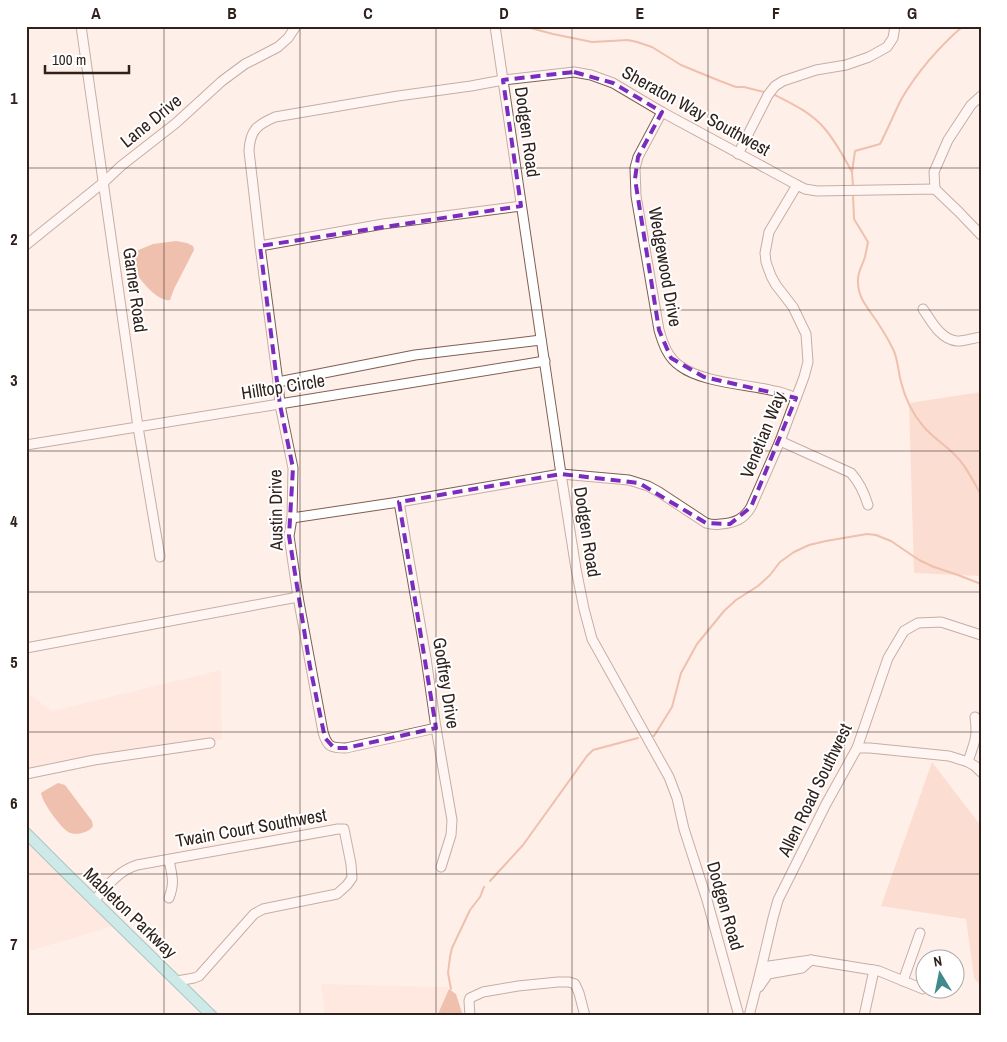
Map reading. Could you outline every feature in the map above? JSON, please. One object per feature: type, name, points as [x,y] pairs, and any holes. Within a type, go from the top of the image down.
[{"type":"main road","name":"Mableton Parkway","points":[[26,833],[212,1016]]},
{"type":"street","name":"Garner Road","points":[[81,26],[138,427],[160,557]]},
{"type":"street","name":"Lane Drive","points":[[26,245],[176,123],[222,80],[246,64],[278,47],[288,38],[296,26]]},
{"type":"street","name":"Dodgen Road","points":[[494,26],[561,474],[584,609],[592,639],[669,777],[677,798],[684,829],[707,900],[739,1016]]},
{"type":"street","points":[[738,154],[768,95],[775,86],[782,81],[816,70],[846,65],[869,57],[887,47],[893,38],[895,26]]},
{"type":"street","name":"Sheraton Way Southwest","points":[[252,133],[257,126],[275,117],[503,80],[574,72],[613,82],[662,112],[805,189],[817,191],[935,189]]},
{"type":"street","points":[[981,96],[972,105],[948,140],[934,172],[935,189],[981,235]]},
{"type":"street","name":"Wedgewood Drive","points":[[662,112],[638,157],[635,179],[636,196],[659,330],[663,343],[671,358],[690,372],[743,386],[774,390],[796,398]]},
{"type":"street","name":"Austin Drive","points":[[252,133],[249,151],[260,246],[280,405],[293,468],[290,536],[298,596],[323,732],[330,746],[346,748],[436,728]]},
{"type":"street","name":"Venetian Way","points":[[292,518],[561,474],[629,480],[639,483],[659,492],[713,526],[730,524],[740,520],[751,507],[780,441],[808,362],[806,334],[793,307],[771,276],[766,262],[769,232],[797,186]]},
{"type":"street","points":[[260,246],[384,224],[521,206]]},
{"type":"street","points":[[922,310],[940,332],[949,339],[958,341],[981,337]]},
{"type":"street","points":[[278,382],[415,355],[541,340]]},
{"type":"street","name":"Hilltop Circle","points":[[26,445],[545,361]]},
{"type":"street","points":[[780,441],[851,473],[858,480],[868,505]]},
{"type":"street","name":"Godfrey Drive","points":[[399,502],[452,820],[451,835],[441,867]]},
{"type":"street","points":[[26,648],[298,596]]},
{"type":"street","name":"Allen Road Southwest","points":[[749,1016],[755,995],[765,972],[772,918],[778,900],[826,804],[858,748],[888,658],[904,630],[918,623],[941,622],[981,636]]},
{"type":"street","points":[[968,762],[975,744],[975,717]]},
{"type":"street","points":[[26,774],[94,760],[210,743]]},
{"type":"street","points":[[858,748],[954,757],[968,762],[981,772]]},
{"type":"street","name":"Twain Court Southwest","points":[[94,901],[118,874],[129,867],[344,829],[352,878],[347,885],[337,894],[263,909],[254,914],[199,976],[177,981]]},
{"type":"street","points":[[169,860],[173,881],[173,888],[169,898]]},
{"type":"street","points":[[903,981],[920,932]]},
{"type":"street","points":[[765,972],[769,966],[802,968],[811,960],[879,971],[914,986]]},
{"type":"street","points":[[864,1016],[874,970]]},
{"type":"street","points":[[470,1016],[468,1001],[470,998],[483,992],[518,986],[569,982],[575,984],[585,1016]]},
{"type":"highlighted area","points":[[574,72],[613,83],[662,112],[638,157],[635,179],[659,330],[671,358],[704,377],[796,398],[751,507],[730,524],[706,523],[639,483],[561,474],[399,502],[436,728],[346,748],[334,748],[325,738],[310,667],[289,536],[293,468],[280,405],[260,246],[521,206],[503,80]]},
{"type":"shaded area","points":[[176,241],[193,246],[194,250],[170,300],[164,300],[151,291],[139,277],[128,257],[129,254],[153,244]]},
{"type":"shaded area","points":[[981,392],[981,576],[914,573],[909,403]]},
{"type":"shaded area","points":[[221,670],[222,740],[26,773],[26,692],[52,711]]},
{"type":"shaded area","points":[[932,762],[981,826],[981,986],[974,978],[966,919],[881,906]]},
{"type":"shaded area","points":[[58,783],[65,785],[92,821],[93,826],[85,832],[78,834],[68,832],[48,808],[41,793]]},
{"type":"shaded area","points":[[26,824],[45,843],[124,923],[26,952]]},
{"type":"shaded area","points":[[321,984],[449,987],[439,1016],[325,1016]]},
{"type":"shaded area","points":[[449,989],[456,994],[463,1016],[437,1016]]},
{"type":"waterway","points":[[523,26],[592,42],[628,40],[637,42],[652,47],[681,65],[720,81],[736,87],[764,92]]},
{"type":"waterway","points":[[853,186],[852,172],[855,151],[880,144],[902,98],[915,78],[937,51],[963,26]]},
{"type":"waterway","points":[[773,94],[801,109],[820,123],[836,144],[852,172]]},
{"type":"waterway","points":[[853,195],[854,219],[868,242],[858,276],[860,295],[893,349],[903,388],[912,411],[927,430],[958,458],[981,495]]},
{"type":"waterway","points":[[652,736],[654,736],[672,707],[681,673],[697,644],[724,611],[736,600],[758,586],[780,562],[794,552],[809,545],[867,534],[876,535],[891,541],[919,560],[981,584]]},
{"type":"waterway","points":[[490,881],[523,845],[593,750],[638,738]]},
{"type":"waterway","points":[[451,989],[448,973],[452,948],[470,910],[480,897],[484,887]]}]
